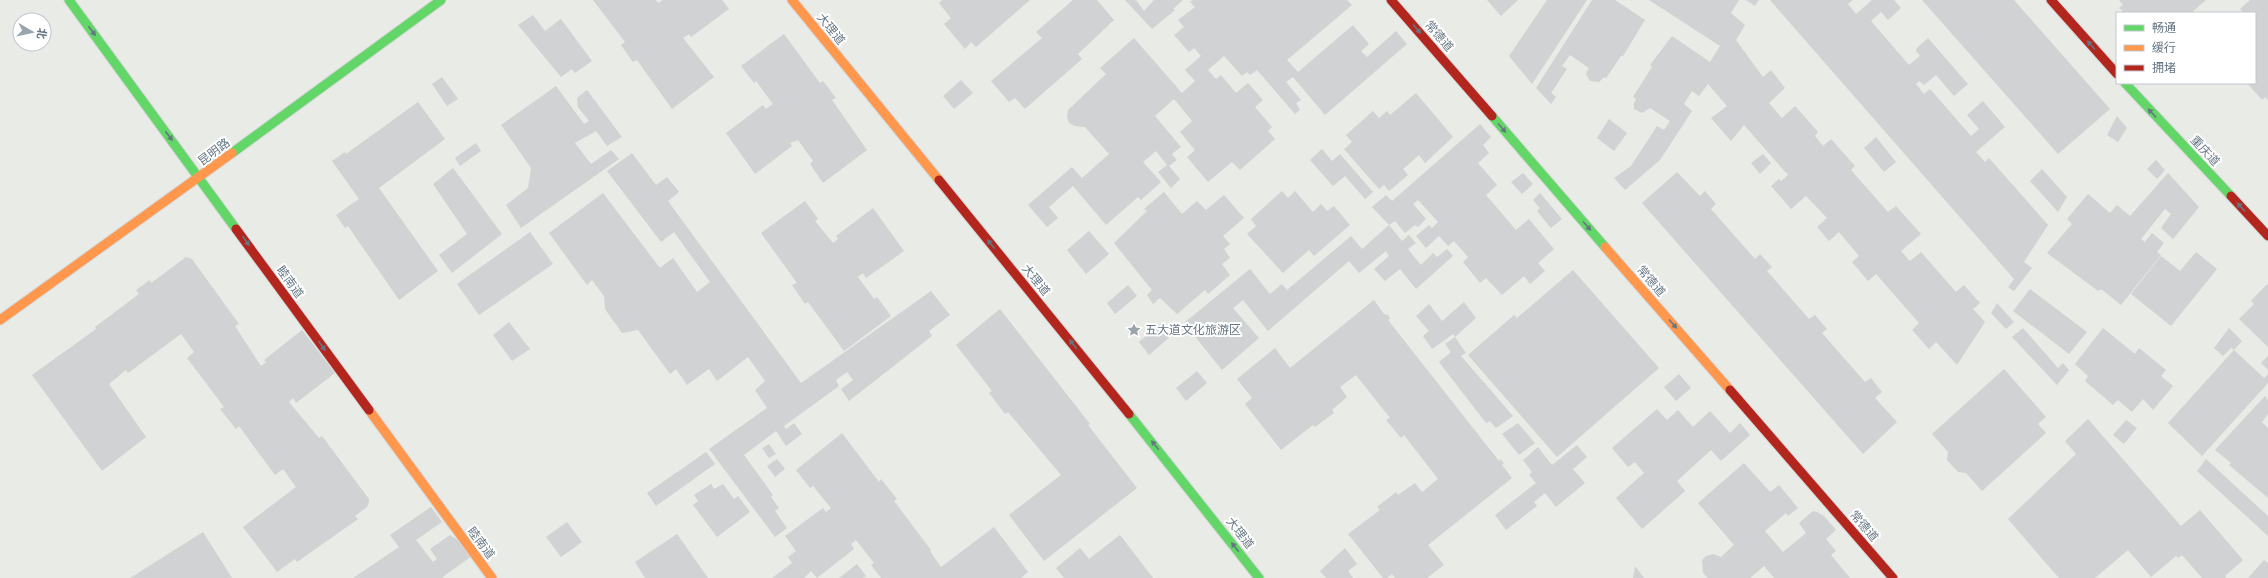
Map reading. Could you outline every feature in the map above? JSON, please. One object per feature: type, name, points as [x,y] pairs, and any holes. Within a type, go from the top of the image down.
[{"type":"street","name":"睦南道","points":[[69,0],[200,177],[391,443],[492,578]]},
{"type":"street","name":"昆明路","points":[[0,320],[200,177],[441,0]]},
{"type":"street","name":"大理道","points":[[792,0],[1189,487],[1259,578]]},
{"type":"street","name":"常德道","points":[[1391,0],[1893,578]]},
{"type":"street","points":[[2051,0],[2116,73]]},
{"type":"street","name":"重庆道","points":[[2126,84],[2268,236]]},
{"type":"shaded area","name":"五大道文化旅游区","points":[[0,0],[2268,0],[2268,578],[0,578]]},
{"type":"building","points":[[593,0],[656,0],[658,3],[663,0],[722,0],[729,9],[691,37],[689,34],[683,38],[714,77],[672,109],[637,60],[633,62],[621,45],[625,42]]},
{"type":"building","points":[[942,0],[1030,0],[976,47],[971,42],[965,49],[944,24],[951,18],[939,3]]},
{"type":"building","points":[[1073,0],[1097,0],[1114,20],[1078,54],[1082,59],[1025,109],[1015,98],[1009,102],[991,81],[1042,38],[1036,32]]},
{"type":"building","points":[[1125,0],[1136,0],[1144,11],[1154,0],[1183,0],[1173,9],[1175,10],[1152,29]]},
{"type":"building","points":[[1193,0],[1347,0],[1352,5],[1287,60],[1298,72],[1353,25],[1369,44],[1361,51],[1367,57],[1396,31],[1407,44],[1325,115],[1293,77],[1286,82],[1301,100],[1296,103],[1300,110],[1295,114],[1257,70],[1250,75],[1247,72],[1242,76],[1224,56],[1208,70],[1216,79],[1221,75],[1236,93],[1248,83],[1263,100],[1255,107],[1272,127],[1268,131],[1275,139],[1240,170],[1232,162],[1208,182],[1187,157],[1195,150],[1180,132],[1192,121],[1174,99],[1155,116],[1181,147],[1172,154],[1177,160],[1169,166],[1180,179],[1171,188],[1158,172],[1167,165],[1156,151],[1143,162],[1161,182],[1141,200],[1138,197],[1106,225],[1073,186],[1049,207],[1058,218],[1047,227],[1028,205],[1072,167],[1082,178],[1109,154],[1085,127],[1075,126],[1069,123],[1067,118],[1068,110],[1106,74],[1100,68],[1134,38],[1182,93],[1195,81],[1185,70],[1201,56],[1194,48],[1189,52],[1174,35],[1184,27],[1178,20],[1195,7],[1190,2]]},
{"type":"building","points":[[1487,0],[1518,0],[1501,16]]},
{"type":"building","points":[[1547,0],[1587,0],[1532,84],[1509,56]]},
{"type":"building","points":[[1592,0],[1615,0],[1645,20],[1623,56],[1621,56],[1606,78],[1604,77],[1599,82],[1590,81],[1586,74],[1589,68],[1570,55],[1562,66],[1567,69],[1551,93],[1556,97],[1551,104],[1536,88]]},
{"type":"building","points":[[1649,0],[1739,0],[1731,13],[1745,25],[1736,40],[1763,77],[1771,70],[1785,88],[1769,103],[1782,118],[1795,106],[1818,132],[1815,136],[1823,146],[1831,139],[1855,166],[1851,170],[1888,212],[1896,206],[1921,234],[1901,251],[1910,261],[1921,252],[1956,292],[1964,285],[1980,303],[1973,309],[1985,322],[1957,365],[1936,342],[1929,349],[1912,330],[1919,323],[1876,274],[1868,281],[1852,262],[1859,256],[1839,232],[1829,241],[1817,227],[1827,218],[1806,196],[1791,209],[1771,186],[1779,179],[1781,181],[1788,175],[1744,125],[1731,141],[1711,118],[1727,106],[1708,84],[1699,96],[1692,91],[1684,104],[1692,111],[1660,160],[1625,190],[1614,178],[1631,166],[1657,126],[1664,130],[1670,121],[1650,108],[1642,113],[1634,109],[1636,99],[1633,97],[1652,67],[1650,65],[1672,36],[1710,62],[1720,46]]},
{"type":"building","points":[[1746,0],[1759,0],[1755,6]]},
{"type":"building","points":[[1770,0],[1853,0],[1848,4],[1856,14],[1872,0],[1894,0],[1901,8],[1888,20],[1881,12],[1871,21],[1909,65],[1920,56],[1916,49],[1928,38],[1968,84],[1954,96],[1936,75],[1924,85],[1919,81],[1916,84],[1924,94],[1930,89],[1971,136],[1979,129],[1967,115],[1983,101],[2005,127],[1976,152],[1985,162],[1989,158],[2048,225],[2024,262],[2032,268],[2014,291],[2008,287],[2014,279]]},
{"type":"building","points":[[1922,0],[2014,0],[2110,109],[2058,154]]},
{"type":"building","points":[[2119,0],[2206,0],[2192,12],[2122,12],[2119,8],[2123,5]]},
{"type":"building","points":[[2250,0],[2268,0],[2268,100],[2265,97],[2262,100],[2248,84],[2256,84],[2256,12],[2243,12],[2240,9]]},
{"type":"building","points":[[533,15],[545,31],[561,19],[592,61],[575,73],[572,69],[561,77],[518,25]]},
{"type":"building","points":[[784,34],[820,83],[823,81],[836,98],[832,100],[867,150],[823,183],[810,164],[813,161],[798,140],[790,143],[792,146],[755,174],[726,133],[763,105],[766,109],[773,104],[756,81],[754,83],[741,66]]},
{"type":"building","points":[[442,77],[458,99],[447,106],[432,84]]},
{"type":"building","points":[[961,80],[973,93],[954,109],[943,96]]},
{"type":"building","points":[[556,86],[584,124],[589,121],[578,107],[577,98],[587,90],[622,137],[607,146],[596,131],[575,143],[591,164],[611,150],[619,159],[521,228],[506,205],[528,188],[531,168],[501,125]]},
{"type":"building","points":[[1416,93],[1453,137],[1425,163],[1419,155],[1403,169],[1408,175],[1389,191],[1384,185],[1379,189],[1344,149],[1352,142],[1346,135],[1373,111],[1379,118],[1387,111],[1390,115]]},
{"type":"building","points":[[418,102],[445,139],[379,188],[438,271],[399,300],[348,226],[345,228],[336,215],[359,199],[332,161],[345,152],[346,154]]},
{"type":"building","points":[[2117,116],[2127,128],[2118,142],[2107,135]]},
{"type":"building","points":[[1609,119],[1627,133],[1614,151],[1597,138]]},
{"type":"building","points":[[1480,124],[1491,137],[1483,145],[1489,153],[1478,163],[1497,185],[1486,195],[1516,230],[1529,219],[1554,249],[1538,263],[1545,271],[1530,284],[1524,276],[1502,295],[1486,278],[1480,283],[1463,262],[1468,257],[1454,241],[1448,246],[1439,236],[1426,248],[1416,236],[1429,225],[1432,228],[1438,222],[1418,200],[1413,204],[1426,219],[1418,227],[1415,225],[1405,233],[1395,221],[1389,225],[1372,207],[1386,195],[1392,201]]},
{"type":"building","points":[[1876,137],[1896,162],[1884,172],[1864,148]]},
{"type":"building","points":[[476,143],[481,151],[460,166],[455,158]]},
{"type":"building","points":[[1322,149],[1332,161],[1340,154],[1373,192],[1365,199],[1345,176],[1333,186],[1310,160]]},
{"type":"building","points":[[632,153],[656,185],[667,177],[679,192],[668,201],[801,383],[931,291],[950,315],[929,331],[932,336],[849,401],[841,389],[853,380],[847,372],[836,380],[839,386],[784,426],[786,429],[794,423],[802,434],[786,446],[776,431],[744,455],[773,495],[771,497],[779,508],[775,511],[787,528],[775,537],[709,449],[767,408],[755,390],[765,381],[748,357],[717,381],[709,369],[687,385],[676,369],[670,374],[638,330],[622,333],[605,309],[604,296],[592,280],[587,285],[549,233],[603,193],[660,268],[673,258],[697,292],[710,282],[674,232],[661,242],[607,171]]},
{"type":"building","points":[[1763,154],[1771,163],[1760,174],[1751,163]]},
{"type":"building","points":[[2156,160],[2165,170],[2157,179],[2147,169]]},
{"type":"building","points":[[453,168],[502,234],[452,273],[439,255],[467,234],[433,184]]},
{"type":"building","points":[[2042,169],[2067,197],[2058,212],[2030,181]]},
{"type":"building","points":[[1677,172],[1700,196],[1705,191],[1716,204],[1711,209],[1755,259],[1760,254],[1772,267],[1767,271],[1809,319],[1815,315],[1827,329],[1822,333],[1865,382],[1871,378],[1882,392],[1875,398],[1897,422],[1863,454],[1642,203]]},
{"type":"building","points":[[1523,173],[1533,184],[1522,194],[1511,182]]},
{"type":"building","points":[[2168,173],[2199,207],[2173,239],[2161,228],[2171,214],[2165,209],[2141,239],[2145,242],[2152,233],[2164,243],[2157,252],[2161,255],[2121,305],[2101,289],[2098,291],[2047,253],[2072,224],[2067,219],[2088,194],[2110,213],[2117,205],[2130,216]]},
{"type":"building","points":[[1282,191],[1288,198],[1295,191],[1313,212],[1321,204],[1327,211],[1334,206],[1350,225],[1314,256],[1309,250],[1283,273],[1247,234],[1256,226],[1251,219]]},
{"type":"building","points":[[1164,192],[1182,214],[1197,201],[1206,210],[1224,195],[1244,218],[1223,236],[1230,244],[1224,249],[1230,258],[1222,264],[1230,275],[1208,294],[1205,290],[1177,314],[1160,298],[1153,304],[1147,295],[1152,290],[1114,243],[1147,211],[1144,209]]},
{"type":"building","points":[[1540,193],[1562,219],[1551,228],[1537,211],[1540,208],[1533,200]]},
{"type":"building","points":[[805,201],[818,219],[815,221],[833,243],[838,239],[836,236],[873,208],[904,251],[866,278],[863,273],[858,277],[874,299],[877,297],[891,316],[844,351],[808,302],[805,304],[792,285],[797,283],[761,233]]},
{"type":"building","points":[[1389,225],[1402,241],[1409,235],[1416,243],[1408,249],[1421,265],[1433,253],[1437,257],[1447,249],[1453,256],[1416,289],[1400,269],[1385,281],[1374,269],[1389,256],[1386,251],[1359,273],[1349,261],[1268,331],[1243,300],[1233,308],[1259,338],[1222,370],[1184,323],[1250,269],[1270,294],[1282,284],[1287,290],[1351,236],[1362,249]]},
{"type":"building","points":[[1089,231],[1109,254],[1086,274],[1067,250]]},
{"type":"building","points":[[530,232],[553,264],[479,315],[457,284]]},
{"type":"building","points":[[2196,252],[2217,269],[2171,326],[2131,294],[2161,256],[2180,271]]},
{"type":"building","points":[[186,257],[192,259],[239,324],[235,326],[261,366],[266,362],[264,360],[302,330],[335,373],[296,403],[293,398],[289,402],[319,438],[322,436],[369,499],[369,502],[367,507],[355,516],[358,519],[297,562],[295,559],[277,572],[243,527],[296,487],[283,469],[275,475],[239,426],[236,429],[220,409],[224,407],[187,358],[194,352],[181,334],[128,373],[126,370],[109,384],[146,437],[102,471],[32,375],[96,329],[95,327],[139,294],[136,290],[150,280],[151,283]]},
{"type":"building","points":[[1573,270],[1659,368],[1557,457],[1468,355],[1514,315],[1517,318]]},
{"type":"building","points":[[2267,284],[2268,347],[2239,319],[2254,304],[2251,301]]},
{"type":"building","points":[[1128,285],[1137,296],[1115,314],[1107,303]]},
{"type":"building","points":[[2030,289],[2087,332],[2069,354],[2013,311]]},
{"type":"building","points":[[1374,300],[1384,314],[1388,315],[1390,318],[1388,320],[1499,461],[1500,459],[1504,463],[1502,465],[1512,478],[1428,545],[1444,565],[1427,578],[1395,578],[1392,574],[1387,578],[1383,578],[1348,534],[1380,510],[1377,507],[1396,492],[1398,495],[1415,483],[1422,492],[1438,479],[1404,435],[1401,438],[1386,420],[1390,418],[1356,375],[1340,387],[1347,397],[1332,410],[1334,413],[1315,427],[1313,425],[1281,450],[1245,404],[1252,398],[1237,379],[1275,348],[1290,368]]},
{"type":"building","points":[[1464,302],[1476,318],[1455,337],[1453,334],[1432,349],[1423,336],[1429,331],[1416,316],[1429,304],[1442,321]]},
{"type":"building","points":[[1997,303],[2014,322],[2006,329],[1991,313]]},
{"type":"building","points":[[1000,309],[1090,424],[1088,425],[1137,488],[1044,561],[1009,515],[1061,475],[1008,412],[1005,414],[989,393],[992,391],[956,345]]},
{"type":"building","points":[[509,322],[530,349],[512,361],[493,335]]},
{"type":"building","points":[[1161,323],[1171,336],[1149,355],[1139,342]]},
{"type":"building","points":[[2023,328],[2058,368],[2063,363],[2069,370],[2057,385],[2012,337]]},
{"type":"building","points":[[2103,328],[2135,354],[2139,348],[2166,370],[2161,376],[2173,386],[2153,410],[2143,399],[2132,412],[2118,400],[2113,405],[2085,381],[2088,376],[2075,364]]},
{"type":"building","points":[[2229,328],[2242,341],[2234,350],[2231,348],[2223,356],[2214,348]]},
{"type":"building","points":[[1455,337],[1466,353],[1461,356],[1513,416],[1496,428],[1490,421],[1486,423],[1439,362],[1451,352],[1445,344]]},
{"type":"building","points":[[2234,350],[2264,378],[2268,374],[2268,383],[2202,456],[2168,423]]},
{"type":"building","points":[[2268,356],[2268,370],[2261,363]]},
{"type":"building","points":[[2004,369],[2046,417],[2038,424],[2046,433],[1982,491],[1966,473],[1958,472],[1947,460],[1948,452],[1932,434]]},
{"type":"building","points":[[1197,371],[1207,383],[1186,401],[1176,388]]},
{"type":"building","points":[[1679,374],[1691,388],[1676,401],[1664,387]]},
{"type":"building","points":[[2265,396],[2268,400],[2268,414],[2262,422],[2268,428],[2268,498],[2229,465],[2231,463],[2215,450]]},
{"type":"building","points":[[1657,409],[1667,420],[1678,410],[1693,427],[1710,411],[1730,433],[1740,423],[1750,435],[1721,461],[1711,450],[1677,481],[1685,491],[1642,529],[1616,498],[1644,473],[1635,462],[1628,467],[1612,448]]},
{"type":"building","points":[[2088,419],[2181,526],[2200,510],[2243,560],[2225,576],[2226,578],[2202,578],[2182,555],[2178,558],[2176,556],[2151,577],[2128,550],[2095,578],[2059,578],[2044,561],[2008,519],[2076,454],[2065,441]]},
{"type":"building","points":[[2126,420],[2137,428],[2124,444],[2113,435]]},
{"type":"building","points":[[1518,423],[1535,443],[1519,455],[1502,434]]},
{"type":"building","points":[[842,433],[879,482],[881,479],[897,499],[894,501],[931,550],[930,551],[941,567],[994,527],[1028,572],[1021,578],[881,578],[871,565],[874,563],[856,540],[851,544],[854,549],[817,578],[811,571],[804,578],[772,578],[792,563],[788,557],[796,551],[785,536],[823,508],[826,512],[831,508],[813,486],[810,488],[796,470]]},
{"type":"building","points":[[769,444],[776,454],[769,458],[762,448]]},
{"type":"building","points":[[1577,445],[1587,457],[1573,469],[1585,483],[1556,507],[1545,493],[1534,502],[1537,506],[1506,530],[1495,515],[1536,483],[1529,475],[1532,472],[1523,460],[1538,447],[1552,465]]},
{"type":"building","points":[[706,452],[715,464],[656,506],[647,493]]},
{"type":"building","points":[[777,459],[785,469],[775,477],[767,466]]},
{"type":"building","points":[[2206,459],[2268,516],[2268,536],[2197,471]]},
{"type":"building","points":[[1744,463],[1770,492],[1779,485],[1798,508],[1788,516],[1786,513],[1765,531],[1783,552],[1806,533],[1799,523],[1813,511],[1817,512],[1824,516],[1836,530],[1826,539],[1836,551],[1831,555],[1850,578],[1774,578],[1764,566],[1750,578],[1708,578],[1703,573],[1702,560],[1706,556],[1713,554],[1721,557],[1734,545],[1698,503]]},
{"type":"building","points":[[711,484],[714,489],[723,484],[734,499],[738,496],[750,512],[717,537],[693,505],[698,501],[694,495]]},
{"type":"building","points":[[431,507],[442,522],[416,540],[433,562],[437,559],[430,549],[450,535],[476,553],[443,578],[353,578],[399,547],[390,535]]},
{"type":"building","points":[[567,522],[582,542],[561,557],[546,537]]},
{"type":"building","points":[[203,532],[232,578],[130,578]]},
{"type":"building","points":[[677,534],[708,578],[645,578],[635,562]]},
{"type":"building","points":[[1120,535],[1153,578],[1064,578],[1056,568],[1080,548],[1089,559]]},
{"type":"building","points":[[1345,548],[1357,564],[1348,571],[1353,578],[1326,578],[1320,571]]},
{"type":"building","points":[[2264,560],[2268,563],[2268,578],[2248,578]]},
{"type":"building","points":[[857,564],[866,576],[863,578],[839,578]]},
{"type":"building","points":[[1635,566],[1644,578],[1633,578]]},
{"type":"traffic: fast","points":[[69,0],[236,229]]},
{"type":"traffic: fast","points":[[232,153],[441,0]]},
{"type":"traffic: fast","points":[[2126,84],[2231,196]]},
{"type":"traffic: fast","points":[[1492,116],[1605,247]]},
{"type":"traffic: fast","points":[[1129,414],[1259,578]]},
{"type":"traffic: slow","points":[[792,0],[939,180]]},
{"type":"traffic: slow","points":[[0,320],[232,153]]},
{"type":"traffic: slow","points":[[1605,247],[1730,390]]},
{"type":"traffic: slow","points":[[369,410],[492,578]]},
{"type":"traffic: jam","points":[[1391,0],[1492,116]]},
{"type":"traffic: jam","points":[[2051,0],[2116,73]]},
{"type":"traffic: jam","points":[[939,180],[1129,414]]},
{"type":"traffic: jam","points":[[2231,196],[2268,236]]},
{"type":"traffic: jam","points":[[236,229],[369,410]]},
{"type":"traffic: jam","points":[[1730,390],[1893,578]]},
{"type":"place","name":"五大道文化旅游区","points":[[1134,330]]}]
